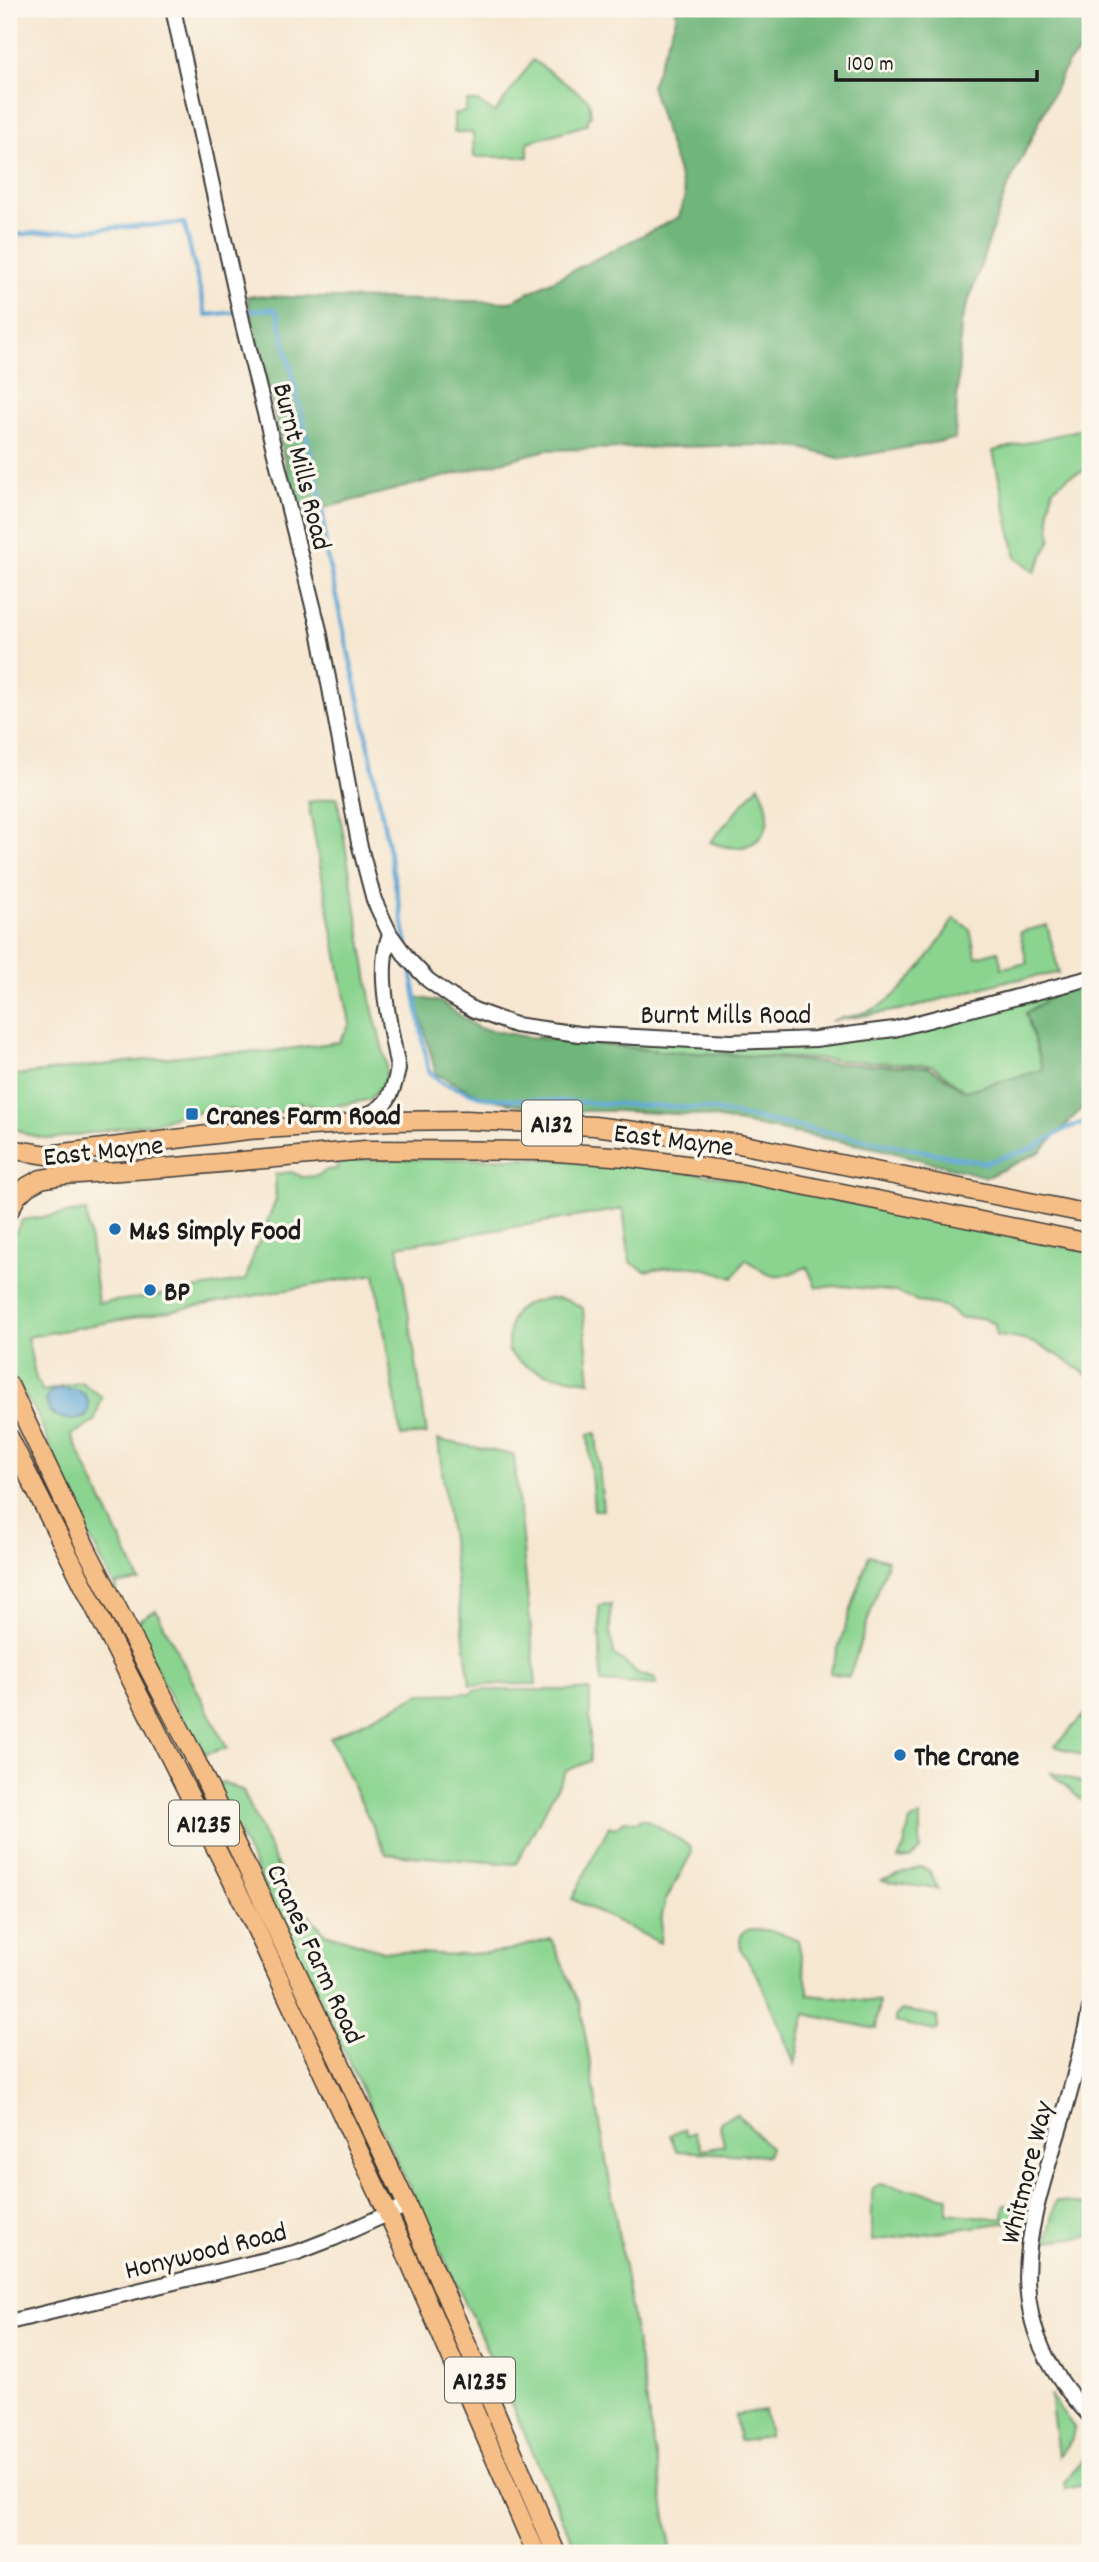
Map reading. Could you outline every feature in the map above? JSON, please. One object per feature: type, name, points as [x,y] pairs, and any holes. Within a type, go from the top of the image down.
[{"type":"main road","name":"East Mayne","points":[[9,1149],[48,1155],[197,1136],[318,1125],[466,1120],[557,1123],[651,1131],[751,1146],[1090,1214]]},
{"type":"main road","name":"East Mayne","points":[[9,1209],[17,1196],[28,1186],[64,1175],[365,1150],[543,1151],[626,1157],[738,1172],[1090,1243]]},
{"type":"main road","name":"A132","points":[[9,1181],[9,1209]]},
{"type":"main road","name":"Cranes Farm Road","points":[[9,1385],[82,1540],[195,1759],[407,2205],[556,2553]]},
{"type":"main road","name":"Cranes Farm Road","points":[[9,1437],[251,1918],[388,2214],[536,2553]]},
{"type":"street","name":"Burnt Mills Road","points":[[173,9],[243,325],[319,630],[359,843],[374,900],[390,934],[408,959],[428,980],[474,1010],[515,1025],[579,1034],[678,1041],[815,1039],[894,1029],[1090,978]]},
{"type":"street","points":[[318,1125],[371,1114],[390,1098],[395,1085],[398,1069],[383,964],[385,946],[390,934]]},
{"type":"street","name":"Whitmore Way","points":[[1090,2008],[1070,2094],[1036,2203],[1027,2259],[1028,2296],[1041,2346],[1065,2388],[1090,2416]]},
{"type":"street","name":"Honywood Road","points":[[9,2322],[288,2255],[334,2238],[407,2205]]},
{"type":"green space","points":[[676,9],[1083,9],[1083,49],[1067,64],[1006,191],[961,323],[955,439],[842,459],[801,448],[758,445],[547,450],[297,515],[247,296],[510,302],[679,217],[685,195],[651,86],[676,18]]},
{"type":"green space","points":[[533,60],[589,100],[591,114],[586,125],[528,142],[528,157],[474,157],[473,133],[454,132],[454,114],[465,112],[467,101],[477,101],[495,113]]},
{"type":"green space","points":[[1090,427],[1090,468],[1070,476],[1053,489],[1049,508],[1051,539],[1035,572],[1016,557],[993,451]]},
{"type":"green space","points":[[759,785],[766,801],[768,815],[761,837],[752,844],[740,847],[726,847],[710,842]]},
{"type":"green space","points":[[337,797],[373,1011],[386,1062],[386,1076],[382,1086],[368,1100],[323,1108],[299,1102],[299,1111],[246,1114],[230,1109],[179,1115],[159,1122],[50,1139],[25,1134],[9,1124],[9,1076],[205,1053],[266,1052],[339,1042],[350,1024],[308,802]]},
{"type":"green space","points":[[954,918],[970,929],[976,957],[998,951],[1002,968],[1027,963],[1020,932],[1047,925],[1059,973],[1002,982],[911,1008],[831,1021],[874,1009],[885,1003],[908,982]]},
{"type":"green space","points":[[1074,983],[1090,983],[1090,1030],[1083,1034],[1090,1053],[1090,1100],[1040,1152],[987,1177],[876,1148],[698,1115],[550,1111],[485,1098],[436,1074],[416,997],[441,1002],[478,1028],[528,1037],[667,1052],[929,1067],[965,1091],[1043,1070],[1026,1013]]},
{"type":"green space","points":[[1061,991],[1026,1013],[1043,1070],[965,1091],[932,1065],[659,1051],[536,1035],[797,1047]]},
{"type":"green space","points":[[537,1158],[649,1167],[723,1177],[1090,1252],[1090,1377],[1057,1354],[1035,1344],[996,1336],[995,1324],[982,1318],[960,1318],[944,1306],[919,1302],[896,1292],[843,1286],[816,1287],[807,1267],[775,1276],[769,1275],[746,1259],[733,1278],[690,1267],[645,1271],[630,1262],[623,1209],[398,1246],[427,1434],[401,1436],[375,1274],[27,1337],[36,1379],[43,1391],[81,1382],[102,1397],[94,1422],[71,1435],[140,1581],[117,1584],[116,1590],[66,1489],[38,1416],[13,1378],[9,1363],[9,1244],[22,1220],[86,1211],[98,1303],[149,1297],[246,1280],[276,1200],[275,1174],[292,1172],[302,1177],[317,1176],[327,1170],[337,1169],[337,1160]]},
{"type":"green space","points":[[557,1298],[583,1308],[590,1381],[535,1370],[508,1351],[510,1326],[518,1310],[533,1302]]},
{"type":"green space","points":[[596,1433],[603,1510],[594,1510],[588,1434]]},
{"type":"green space","points":[[438,1440],[514,1455],[536,1684],[470,1685]]},
{"type":"green space","points":[[869,1555],[888,1560],[849,1677],[830,1673]]},
{"type":"green space","points":[[611,1604],[610,1631],[614,1654],[639,1674],[656,1679],[656,1685],[601,1682],[599,1605]]},
{"type":"green space","points":[[156,1610],[227,1748],[205,1754],[199,1741],[193,1743],[134,1623]]},
{"type":"green space","points":[[473,1690],[590,1690],[590,1761],[566,1771],[516,1864],[386,1854],[330,1738],[421,1694],[473,1693]]},
{"type":"green space","points":[[1090,1708],[1090,1758],[1055,1746]]},
{"type":"green space","points":[[1049,1772],[1090,1785],[1090,1807]]},
{"type":"green space","points":[[223,1782],[243,1791],[291,1896],[325,1933],[383,1951],[454,1955],[500,1952],[551,1939],[580,2004],[672,2553],[578,2553],[474,2321],[215,1784]]},
{"type":"green space","points":[[920,1816],[920,1850],[911,1858],[898,1859],[904,1847],[910,1821]]},
{"type":"green space","points":[[641,1819],[649,1821],[691,1847],[692,1852],[666,1900],[660,1943],[572,1899],[609,1826],[615,1828],[625,1820],[637,1822]]},
{"type":"green space","points":[[920,1867],[929,1870],[938,1889],[880,1881]]},
{"type":"green space","points":[[750,1929],[775,1932],[798,1940],[809,1995],[879,2002],[876,2029],[805,2014],[795,2064],[759,1978],[741,1950],[742,1933]]},
{"type":"green space","points":[[902,2010],[937,2017],[938,2029],[935,2031],[895,2022],[895,2016]]},
{"type":"green space","points":[[736,2114],[770,2147],[767,2156],[677,2151],[670,2135],[684,2129],[687,2135],[694,2132],[702,2150],[724,2146],[721,2121]]},
{"type":"green space","points":[[880,2184],[948,2197],[947,2213],[1003,2219],[1004,2205],[1016,2207],[1019,2212],[1016,2221],[872,2241],[872,2193],[873,2188]]},
{"type":"green space","points":[[1056,2201],[1090,2205],[1090,2236],[1047,2241]]},
{"type":"green space","points":[[1050,2395],[1075,2429],[1073,2438],[1058,2456]]},
{"type":"green space","points":[[764,2410],[769,2436],[739,2441],[735,2415]]},
{"type":"green space","points":[[1090,2453],[1090,2484],[1065,2489],[1064,2482]]},
{"type":"water","points":[[60,1389],[79,1391],[87,1397],[87,1416],[68,1419],[50,1413],[46,1401],[49,1392]]},
{"type":"waterway","points":[[9,235],[184,223],[206,315],[271,309],[278,314],[322,502],[326,552],[364,721],[408,950]]},
{"type":"waterway","points":[[411,969],[428,1070],[440,1082],[485,1098],[702,1108],[985,1163],[1033,1148],[1067,1128],[1090,1121]]},
{"type":"place","name":"Cranes Farm Road","points":[[192,1114]]},
{"type":"place","name":"M&S Simply Food","points":[[115,1229]]},
{"type":"place","name":"BP","points":[[150,1290]]},
{"type":"place","name":"The Crane","points":[[900,1755]]}]
